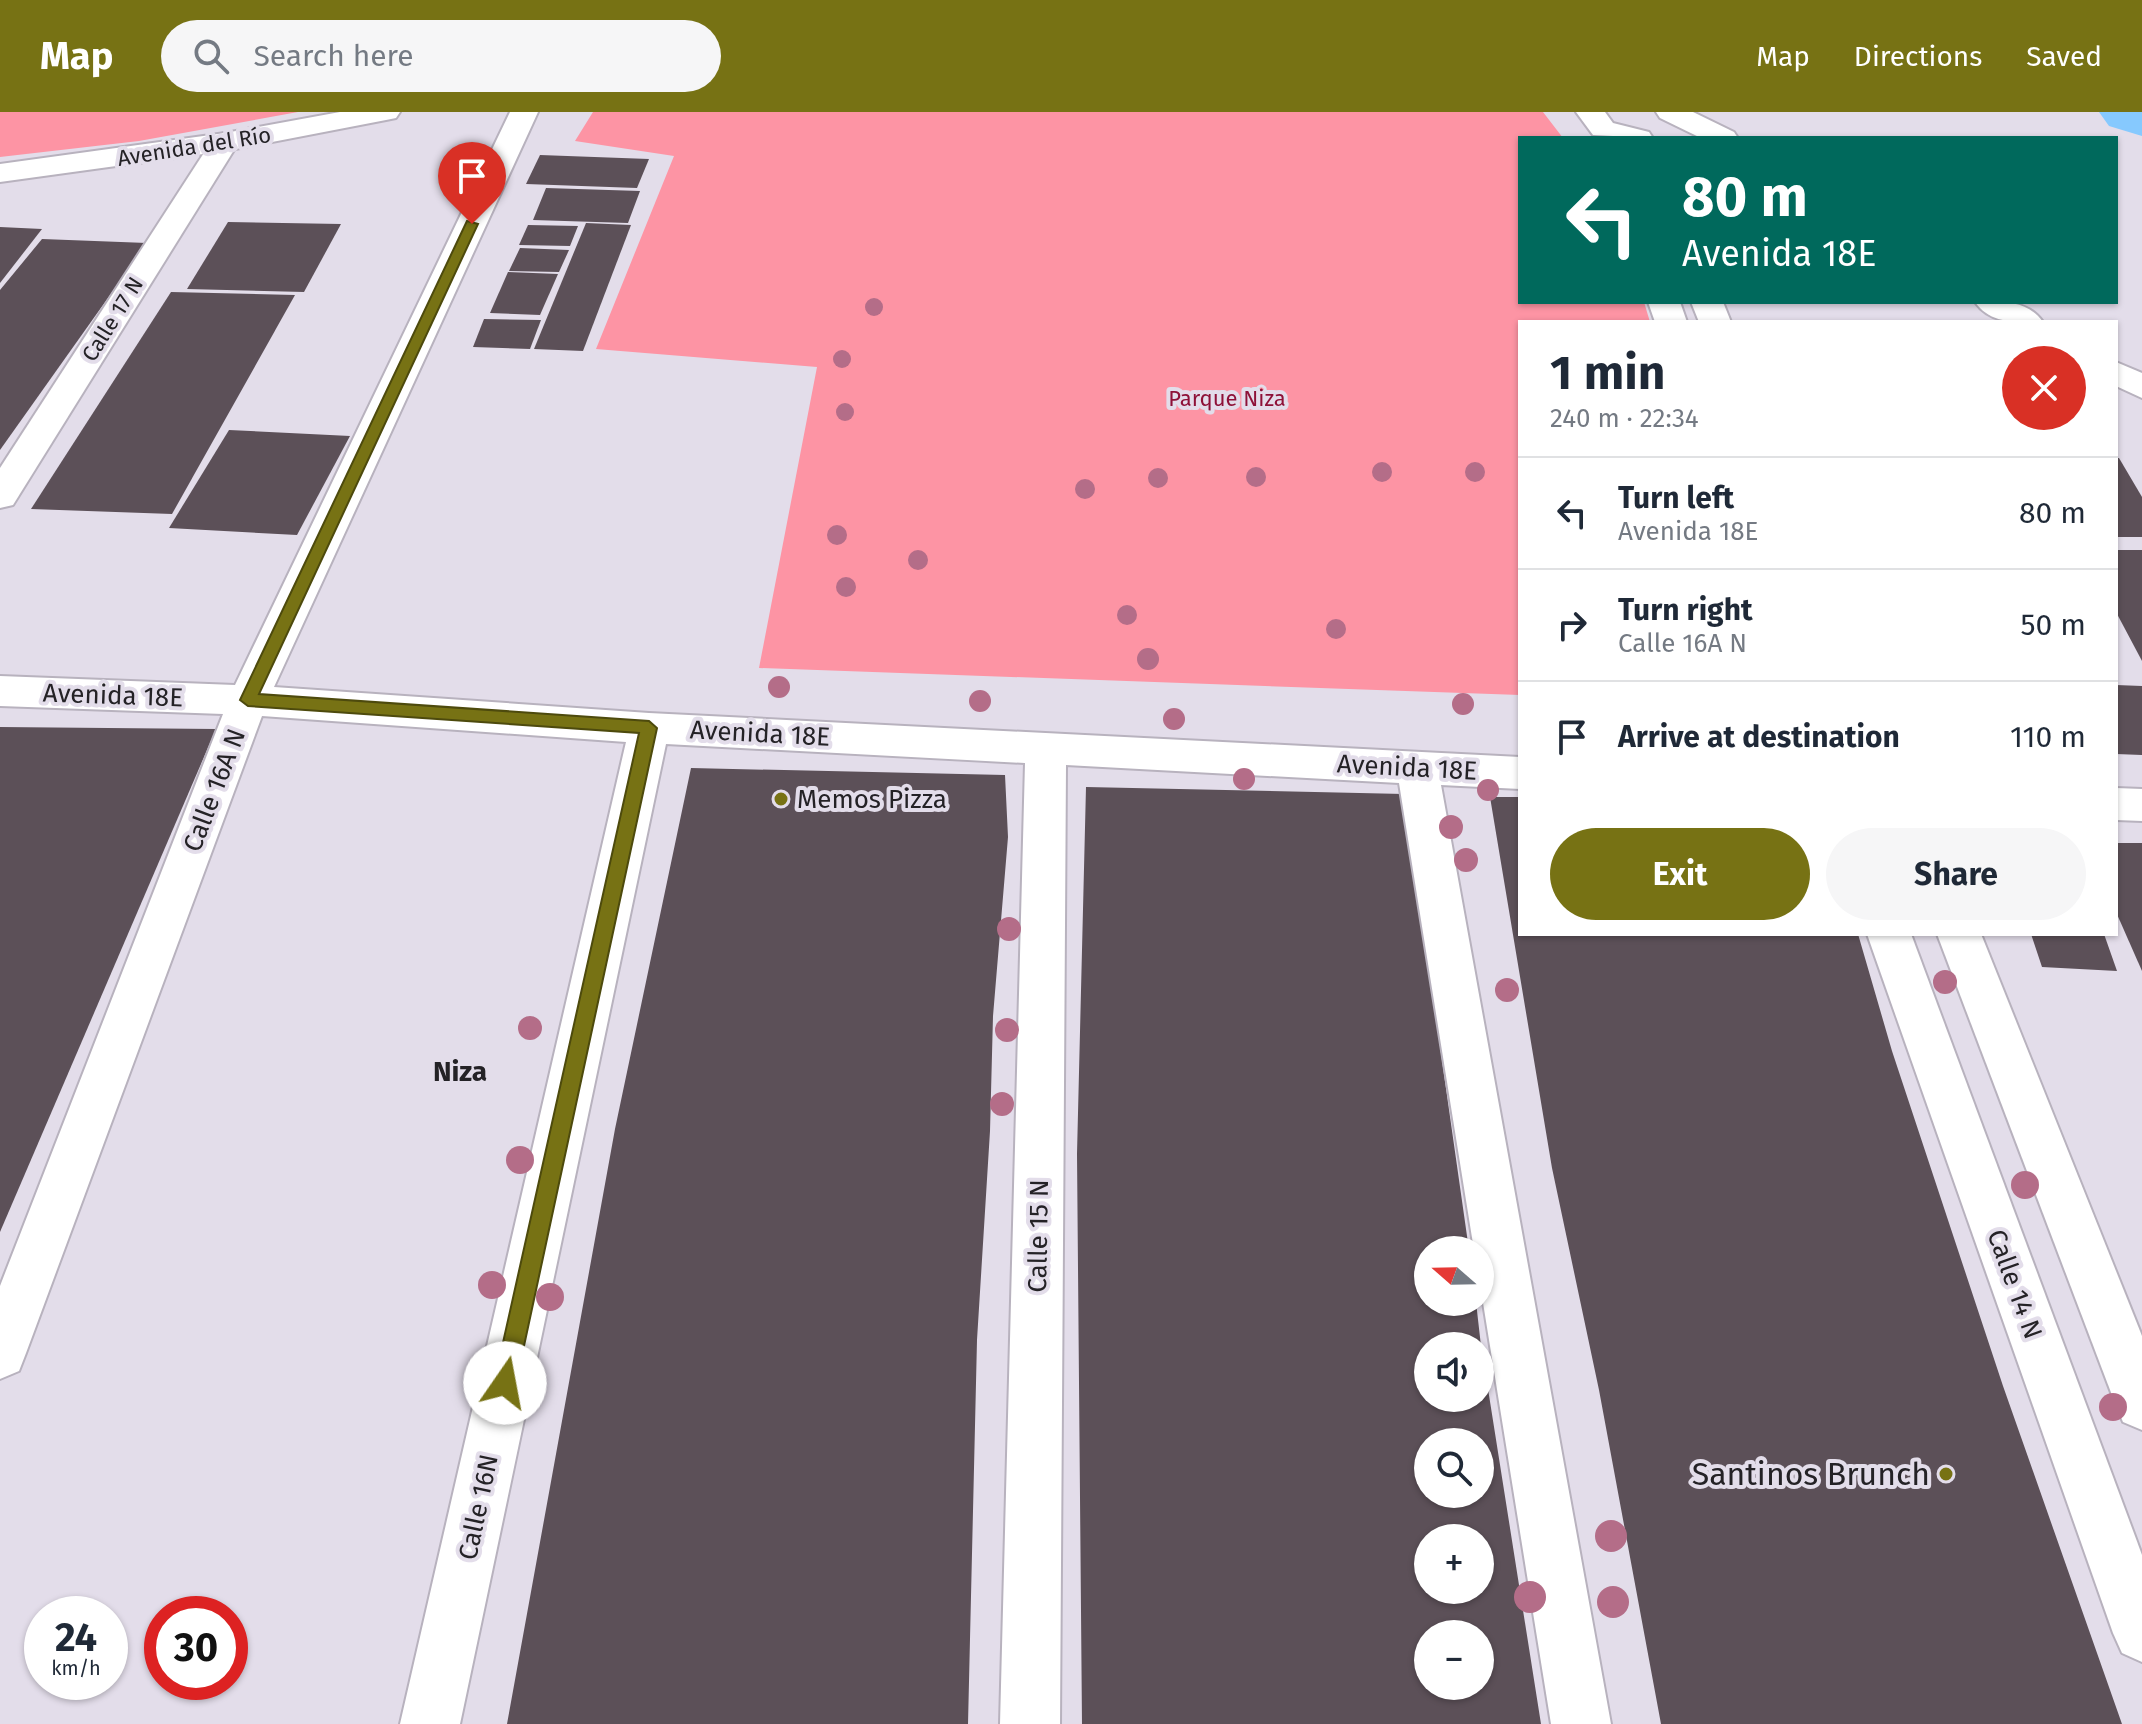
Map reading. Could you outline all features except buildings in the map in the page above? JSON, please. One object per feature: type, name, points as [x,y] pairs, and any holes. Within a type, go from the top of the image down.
[{"type":"street","name":"Avenida del Río","points":[[0,173],[225,142],[386,112]]},
{"type":"street","name":"Calle 16A N","points":[[0,1353],[248,700],[524,112]]},
{"type":"street","points":[[1646,136],[1664,130],[1670,118],[1669,112]]},
{"type":"street","points":[[1669,112],[1720,136]]},
{"type":"street","points":[[1595,121],[1635,136]]},
{"type":"street","name":"Calle 17 N","points":[[0,496],[225,142]]},
{"type":"street","points":[[1995,304],[2023,320]]},
{"type":"street","points":[[2118,373],[2142,387]]},
{"type":"street","name":"Avenida 18E","points":[[0,691],[248,700],[649,728],[1518,773]]},
{"type":"street","name":"Calle 16N","points":[[430,1724],[649,728]]},
{"type":"street","name":"Calle 15 N","points":[[1030,1724],[1046,748]]},
{"type":"street","points":[[1417,768],[1581,1724]]},
{"type":"street","points":[[2118,804],[2142,805]]},
{"type":"street","name":"Calle 14 N","points":[[1890,936],[2142,1633]]},
{"type":"street","points":[[1960,936],[2142,1403]]},
{"type":"green space","points":[[0,112],[298,112],[139,141],[0,157]]},
{"type":"green space","name":"Parque Niza","points":[[593,112],[1543,112],[1561,136],[1518,136],[1518,304],[1645,304],[1649,320],[1518,320],[1518,695],[759,668],[817,367],[596,349],[674,156],[575,141]]},
{"type":"waterway","points":[[2132,112],[2142,116]]},
{"type":"place","name":"Memos Pizza","points":[[781,799]]},
{"type":"place","name":"Santinos Brunch","points":[[1946,1474]]},
{"type":"district","name":"Niza","points":[[460,1071]]},
{"type":"route","points":[[472,224],[248,700],[649,728],[505,1383]]}]
